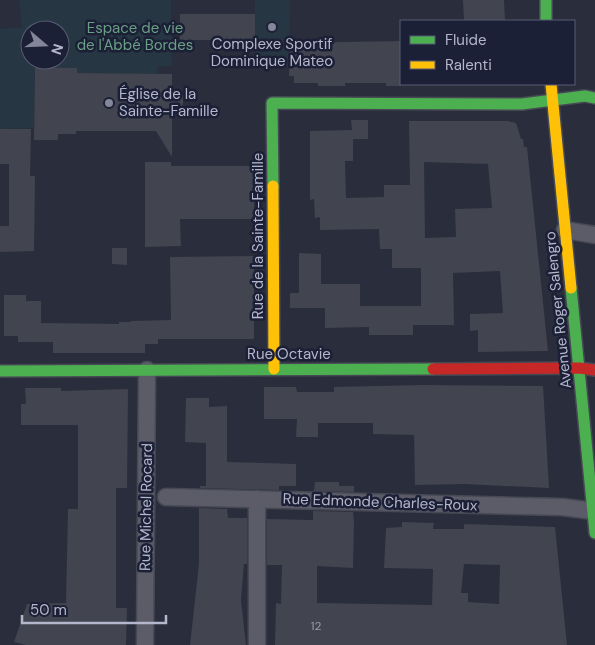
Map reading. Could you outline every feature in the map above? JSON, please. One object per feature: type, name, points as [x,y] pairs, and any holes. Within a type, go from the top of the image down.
[{"type":"street","points":[[546,0],[546,20]]},
{"type":"street","name":"Avenue Roger Salengro","points":[[551,85],[595,533]]},
{"type":"street","points":[[553,101],[584,96],[595,98]]},
{"type":"street","name":"Rue de la Sainte-Famille","points":[[274,369],[272,103],[522,104],[553,101]]},
{"type":"street","points":[[564,230],[595,234]]},
{"type":"street","name":"Rue Octavie","points":[[0,371],[579,368],[595,370]]},
{"type":"street","name":"Rue Michel Rocard","points":[[145,645],[147,370]]},
{"type":"street","name":"Rue Edmonde Charles-Roux","points":[[166,497],[562,507],[593,511]]},
{"type":"street","points":[[257,498],[257,645]]},
{"type":"green space","name":"Espace de vie de l'Abbé Bordes","points":[[19,0],[171,0],[172,66],[158,66],[157,74],[77,73],[77,68],[70,68],[70,20],[21,20]]},
{"type":"green space","name":"Complexe Sportif Dominique Mateo","points":[[255,0],[290,0],[289,66],[255,67]]},
{"type":"green space","name":"Espace de vie de l'Abbé Bordes","points":[[20,27],[20,70],[35,70],[34,128],[0,129],[0,29]]},
{"type":"building","points":[[463,0],[504,0],[505,20],[464,20]]},
{"type":"building","points":[[180,14],[255,14],[255,40],[180,40]]},
{"type":"building","points":[[400,41],[401,86],[386,86],[386,83],[345,83],[345,86],[318,86],[318,83],[294,83],[294,76],[289,76],[290,43]]},
{"type":"building","name":"Église de la Sainte-Famille","points":[[70,68],[77,68],[77,73],[172,74],[172,95],[183,95],[183,111],[172,111],[172,157],[156,131],[76,131],[76,134],[58,134],[58,140],[34,140],[35,70],[70,70]]},
{"type":"building","points":[[351,120],[368,120],[368,139],[353,139],[353,161],[345,161],[346,198],[384,197],[384,185],[410,185],[409,121],[508,121],[516,123],[521,139],[523,139],[524,147],[527,147],[548,351],[478,352],[478,330],[470,331],[470,314],[503,313],[500,271],[453,273],[454,325],[413,325],[413,335],[369,335],[369,327],[325,328],[325,308],[290,308],[290,293],[299,293],[299,253],[321,254],[321,284],[360,284],[360,306],[421,306],[421,268],[392,268],[392,249],[380,249],[379,229],[320,230],[320,217],[315,218],[314,199],[310,200],[310,131],[352,130]],"holes":[[[424,162],[488,164],[492,208],[455,209],[456,237],[425,238]]]},
{"type":"building","points":[[0,129],[31,129],[30,176],[35,176],[34,251],[0,252],[0,226],[9,226],[9,164],[0,164]]},
{"type":"building","points":[[145,162],[171,162],[171,166],[254,166],[254,219],[180,219],[181,246],[145,247]]},
{"type":"building","points":[[112,248],[127,248],[127,265],[112,264]]},
{"type":"building","points":[[254,256],[254,339],[158,339],[158,344],[145,344],[145,353],[53,353],[53,342],[18,342],[18,336],[4,336],[4,295],[26,295],[26,301],[41,301],[41,323],[119,324],[119,322],[131,321],[171,320],[170,257]]},
{"type":"building","points":[[422,385],[543,386],[549,488],[465,484],[415,485],[414,435],[373,434],[373,423],[318,423],[318,437],[296,437],[297,419],[264,419],[264,387],[296,387],[297,392],[334,392],[334,387]]},
{"type":"building","points":[[25,388],[61,388],[61,391],[128,389],[127,488],[116,488],[116,608],[127,608],[126,645],[26,645],[14,642],[27,604],[66,603],[68,509],[78,509],[78,425],[21,425],[21,404],[26,404]]},
{"type":"building","points":[[186,398],[209,398],[209,407],[227,406],[227,462],[296,464],[296,486],[279,486],[279,490],[200,488],[200,486],[206,486],[206,443],[185,442]]},
{"type":"building","points":[[315,482],[339,482],[339,486],[354,486],[354,492],[314,491]]},
{"type":"building","points":[[199,508],[227,509],[228,518],[247,518],[247,564],[244,564],[241,600],[246,645],[190,645],[199,564]]},
{"type":"building","points":[[313,511],[353,512],[354,522],[353,568],[317,566],[317,603],[432,605],[433,569],[384,568],[386,528],[402,527],[402,522],[434,523],[433,529],[464,529],[464,524],[555,527],[567,645],[275,645],[276,603],[281,604],[282,565],[267,565],[267,519],[313,520]],"holes":[[[464,564],[500,565],[499,604],[468,602],[468,593],[461,593]]]},
{"type":"traffic: fast","points":[[546,0],[546,20]]},
{"type":"traffic: fast","points":[[273,186],[272,103],[522,104],[585,96],[595,98]]},
{"type":"traffic: fast","points":[[571,288],[595,533]]},
{"type":"traffic: fast","points":[[0,371],[433,369]]},
{"type":"traffic: slow","points":[[551,85],[571,288]]},
{"type":"traffic: slow","points":[[273,186],[274,369]]},
{"type":"traffic: jam","points":[[433,369],[579,368],[595,370]]},
{"type":"place","name":"Complexe Sportif Dominique Mateo","points":[[272,27]]},
{"type":"place","name":"Église de la Sainte-Famille","points":[[109,103]]}]
